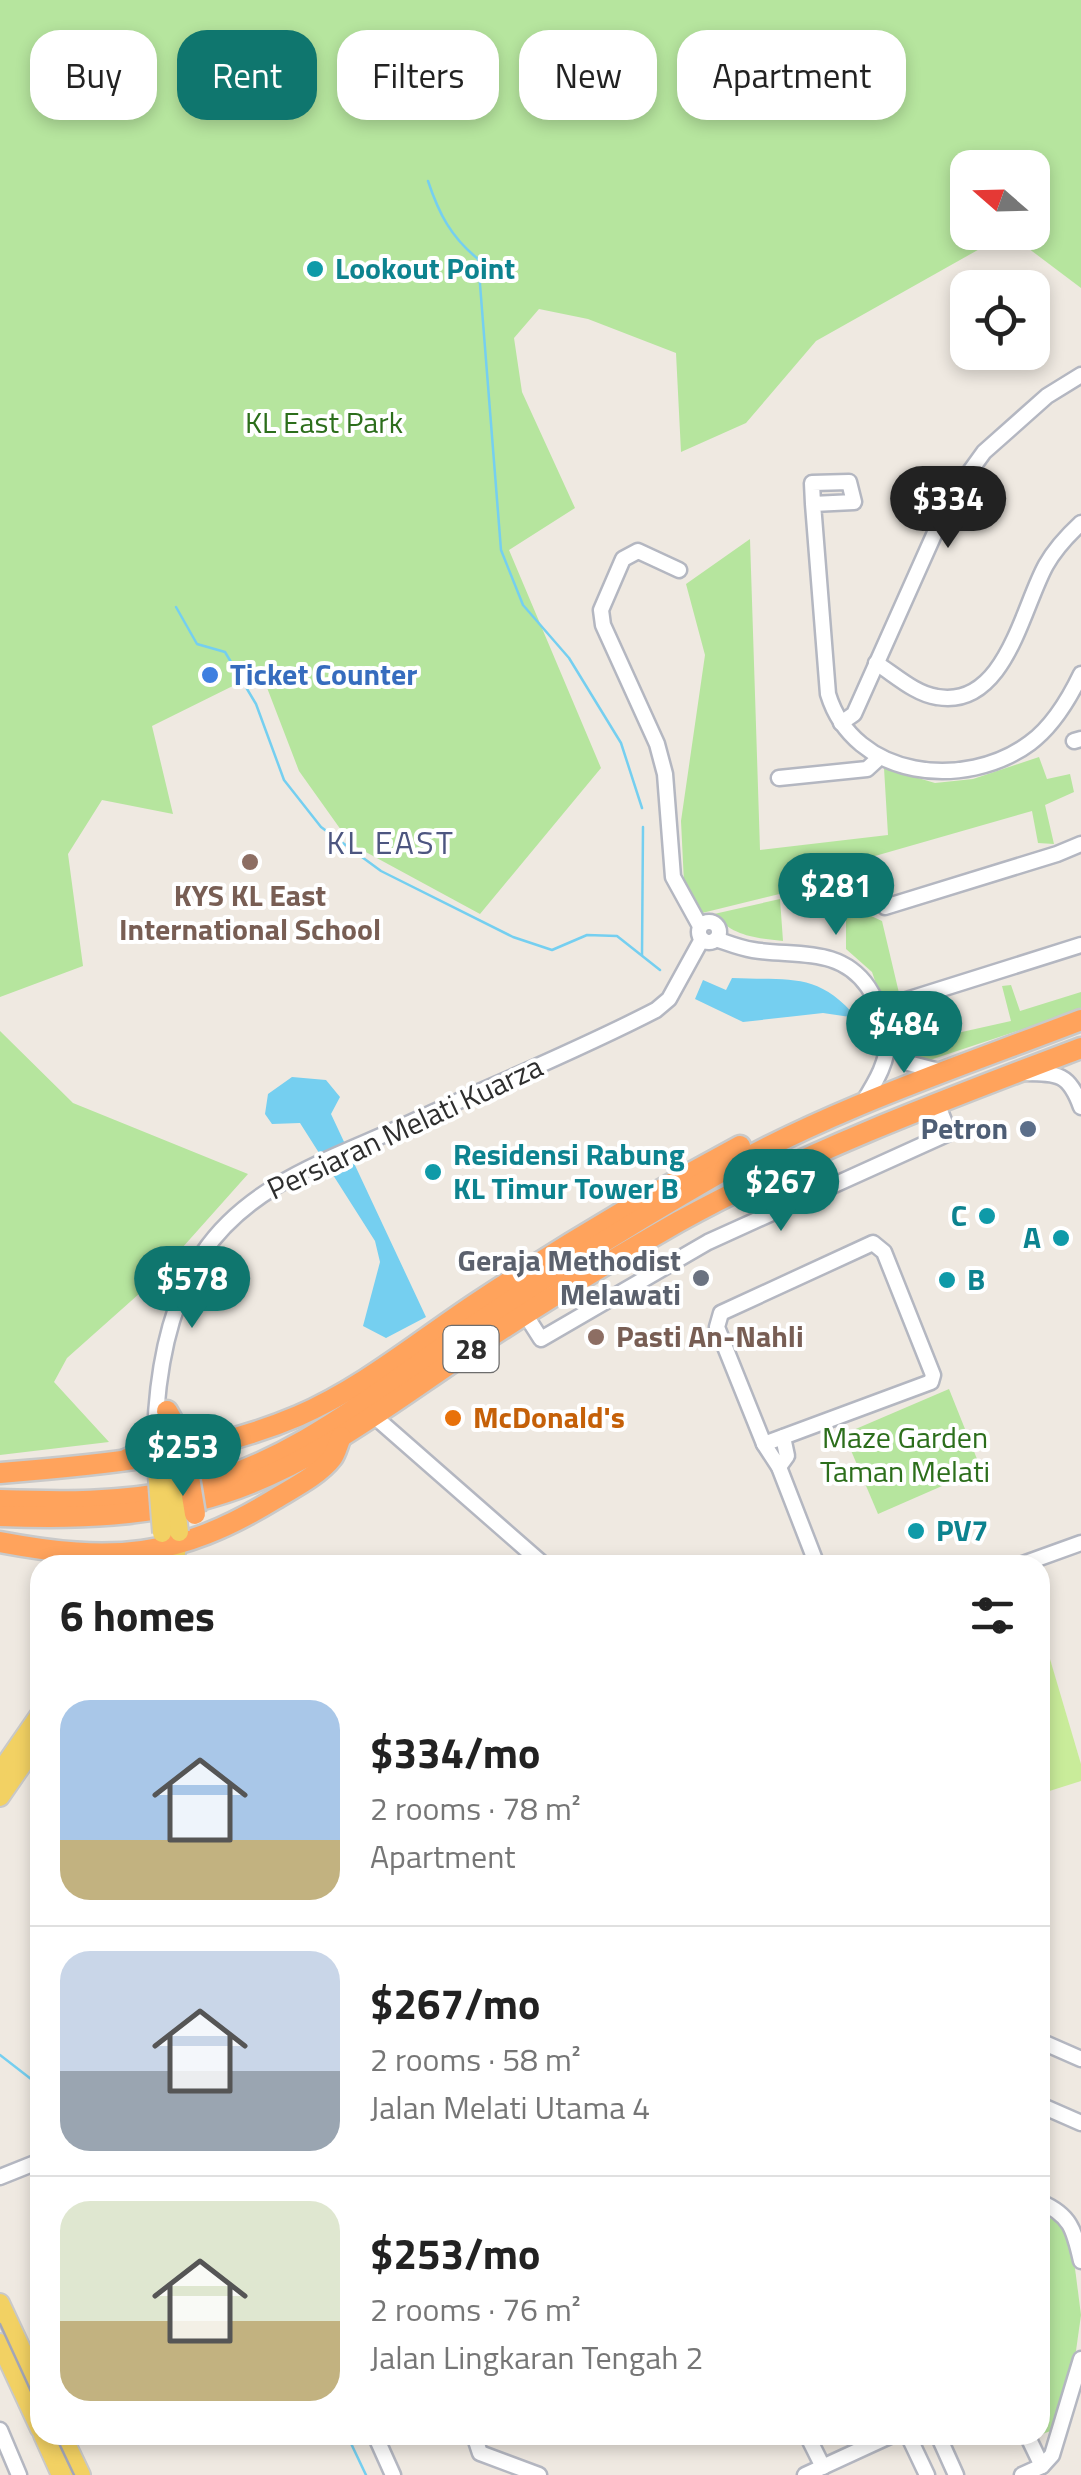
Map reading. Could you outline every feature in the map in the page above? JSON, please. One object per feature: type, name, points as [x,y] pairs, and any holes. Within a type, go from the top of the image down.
[{"type":"highway","name":"28","points":[[0,1500],[101,1501],[182,1490],[277,1455],[349,1413],[552,1274],[794,1134],[1081,1020]]},
{"type":"highway","points":[[674,1200],[692,1200],[777,1156],[929,1098],[1081,1031]]},
{"type":"highway","name":"28","points":[[0,1516],[101,1516],[201,1500],[283,1469],[374,1416],[604,1264],[713,1204],[929,1098],[1017,1073],[1081,1048]]},
{"type":"highway","points":[[0,1473],[116,1462],[190,1462],[204,1446],[262,1430],[332,1400],[596,1226],[768,1132],[794,1134]]},
{"type":"highway","points":[[167,1411],[180,1434],[204,1446]]},
{"type":"highway","points":[[116,1462],[137,1455],[155,1430]]},
{"type":"highway","points":[[0,1542],[89,1555],[178,1546],[300,1483],[332,1459],[341,1437]]},
{"type":"highway","points":[[168,1463],[194,1514],[178,1546]]},
{"type":"main road","points":[[168,1463],[178,1546]]},
{"type":"main road","points":[[0,1772],[30,1736]]},
{"type":"main road","points":[[0,1797],[30,1741]]},
{"type":"main road","points":[[0,2303],[24,2355],[30,2382]]},
{"type":"main road","points":[[0,2343],[24,2355]]},
{"type":"main road","points":[[47,2445],[62,2475]]},
{"type":"main road","points":[[67,2445],[81,2475]]},
{"type":"street","points":[[841,724],[854,714],[950,499],[984,452],[1047,396],[1081,375]]},
{"type":"street","points":[[813,504],[828,694],[841,724],[878,758],[916,770],[986,765],[1032,742],[1068,700],[1081,674]]},
{"type":"street","points":[[876,663],[923,693],[939,698],[958,696],[994,676],[1006,659],[1048,561],[1081,523]]},
{"type":"street","points":[[679,570],[638,551],[623,559],[601,610],[602,625],[657,744],[665,774],[673,877],[706,935],[748,950],[818,954],[850,968],[869,989],[908,1063],[947,1072]]},
{"type":"street","points":[[779,778],[867,769],[878,758]]},
{"type":"street","points":[[886,907],[1081,844]]},
{"type":"street","name":"Persiaran Melati Kuarza","points":[[168,1463],[155,1430],[162,1366],[174,1314],[213,1240],[248,1204],[317,1164],[656,1010],[669,999],[706,935]]},
{"type":"street","points":[[900,1002],[1081,946]]},
{"type":"street","points":[[862,1104],[882,1071],[889,1032]]},
{"type":"street","points":[[1017,1073],[1051,1073],[1065,1079],[1072,1084],[1081,1107]]},
{"type":"street","points":[[526,1314],[541,1339],[708,1242],[949,1133],[929,1098]]},
{"type":"street","points":[[764,1444],[931,1382],[933,1375],[884,1252],[873,1243],[720,1312],[717,1327],[764,1444],[778,1468],[813,1555]]},
{"type":"street","name":"Persiaran Melati Kuarza","points":[[162,1366],[168,1463]]},
{"type":"street","points":[[374,1416],[533,1555]]},
{"type":"street","points":[[778,1468],[787,1456],[783,1437]]},
{"type":"street","points":[[1048,1555],[1081,1543]]},
{"type":"street","points":[[1050,2045],[1081,2059]]},
{"type":"street","points":[[1050,2109],[1081,2123]]},
{"type":"street","points":[[0,2177],[30,2166]]},
{"type":"street","points":[[1050,2206],[1062,2211],[1076,2236],[1081,2261]]},
{"type":"street","points":[[1022,2475],[1042,2466],[1052,2454],[1081,2360]]},
{"type":"street","points":[[0,2430],[19,2475]]},
{"type":"street","points":[[380,2445],[393,2475]]},
{"type":"street","points":[[477,2445],[480,2453],[539,2475]]},
{"type":"street","points":[[812,2445],[823,2467]]},
{"type":"street","points":[[805,2475],[870,2445]]},
{"type":"street","points":[[913,2445],[927,2475]]},
{"type":"street","points":[[942,2445],[956,2475]]},
{"type":"street","points":[[1032,2445],[1042,2466]]},
{"type":"green space","name":"KL East Park","points":[[0,0],[1081,0],[1081,288],[1031,250],[1050,250],[1050,150],[950,150],[950,250],[978,250],[816,341],[746,423],[681,452],[676,353],[588,319],[539,309],[514,338],[522,392],[575,508],[509,550],[601,768],[480,914],[351,844],[299,771],[261,672],[152,726],[173,814],[102,800],[68,854],[83,966],[0,997]]},
{"type":"green space","points":[[750,539],[760,850],[888,835],[884,768],[935,783],[973,779],[1039,757],[1047,779],[1070,774],[1074,792],[1045,805],[1054,844],[1038,843],[1032,811],[875,856],[870,866],[876,906],[869,915],[882,921],[899,993],[894,998],[900,1016],[917,1042],[1011,1021],[1002,986],[1011,985],[1020,1011],[1081,992],[1081,1010],[927,1061],[903,1047],[872,972],[846,949],[846,903],[804,888],[702,913],[684,883],[681,821],[705,655],[686,584]]},
{"type":"green space","points":[[780,899],[783,941],[736,931],[714,914]]},
{"type":"green space","points":[[0,1031],[73,1103],[248,1174],[149,1285],[67,1358],[54,1382],[109,1442],[0,1455]]},
{"type":"green space","name":"Maze Garden Taman Melati","points":[[949,1389],[981,1469],[878,1514],[844,1434]]},
{"type":"green space","points":[[1050,1659],[1081,1764],[1081,1781],[1050,1791]]},
{"type":"green space","points":[[1050,2218],[1059,2222],[1072,2245],[1081,2315],[1074,2365],[1050,2431]]},
{"type":"water","points":[[732,978],[815,985],[843,1003],[857,1018],[823,1013],[743,1022],[695,999],[703,980],[726,990]]},
{"type":"water","points":[[292,1077],[326,1080],[340,1097],[331,1114],[426,1317],[386,1338],[363,1326],[380,1262],[375,1241],[300,1123],[272,1124],[265,1114],[268,1094]]},
{"type":"waterway","points":[[428,181],[447,224],[478,259],[501,550],[523,605],[569,658],[621,743],[642,808]]},
{"type":"waterway","points":[[176,607],[197,644],[225,652],[256,704],[284,780],[321,827],[381,871],[513,937],[552,950],[587,935],[617,936],[660,970]]},
{"type":"waterway","points":[[642,955],[643,827]]},
{"type":"waterway","points":[[0,2055],[30,2078]]},
{"type":"waterway","points":[[352,2445],[366,2475]]},
{"type":"tram line","points":[[0,2324],[30,2389]]},
{"type":"tram line","points":[[60,2445],[74,2475]]},
{"type":"place","name":"Lookout Point","points":[[315,269]]},
{"type":"place","name":"Ticket Counter","points":[[210,675]]},
{"type":"place","name":"KYS KL East International School","points":[[250,862]]},
{"type":"place","name":"Petron","points":[[1028,1129]]},
{"type":"place","name":"Residensi Rabung KL Timur Tower B","points":[[433,1172]]},
{"type":"place","name":"C","points":[[987,1216]]},
{"type":"place","name":"A","points":[[1061,1238]]},
{"type":"place","name":"Geraja Methodist Melawati","points":[[701,1278]]},
{"type":"place","name":"B","points":[[947,1280]]},
{"type":"place","name":"Pasti An-Nahli","points":[[596,1337]]},
{"type":"place","name":"McDonald's","points":[[453,1418]]},
{"type":"place","name":"PV7","points":[[916,1531]]},
{"type":"district","name":"KL EAST","points":[[391,843]]}]
